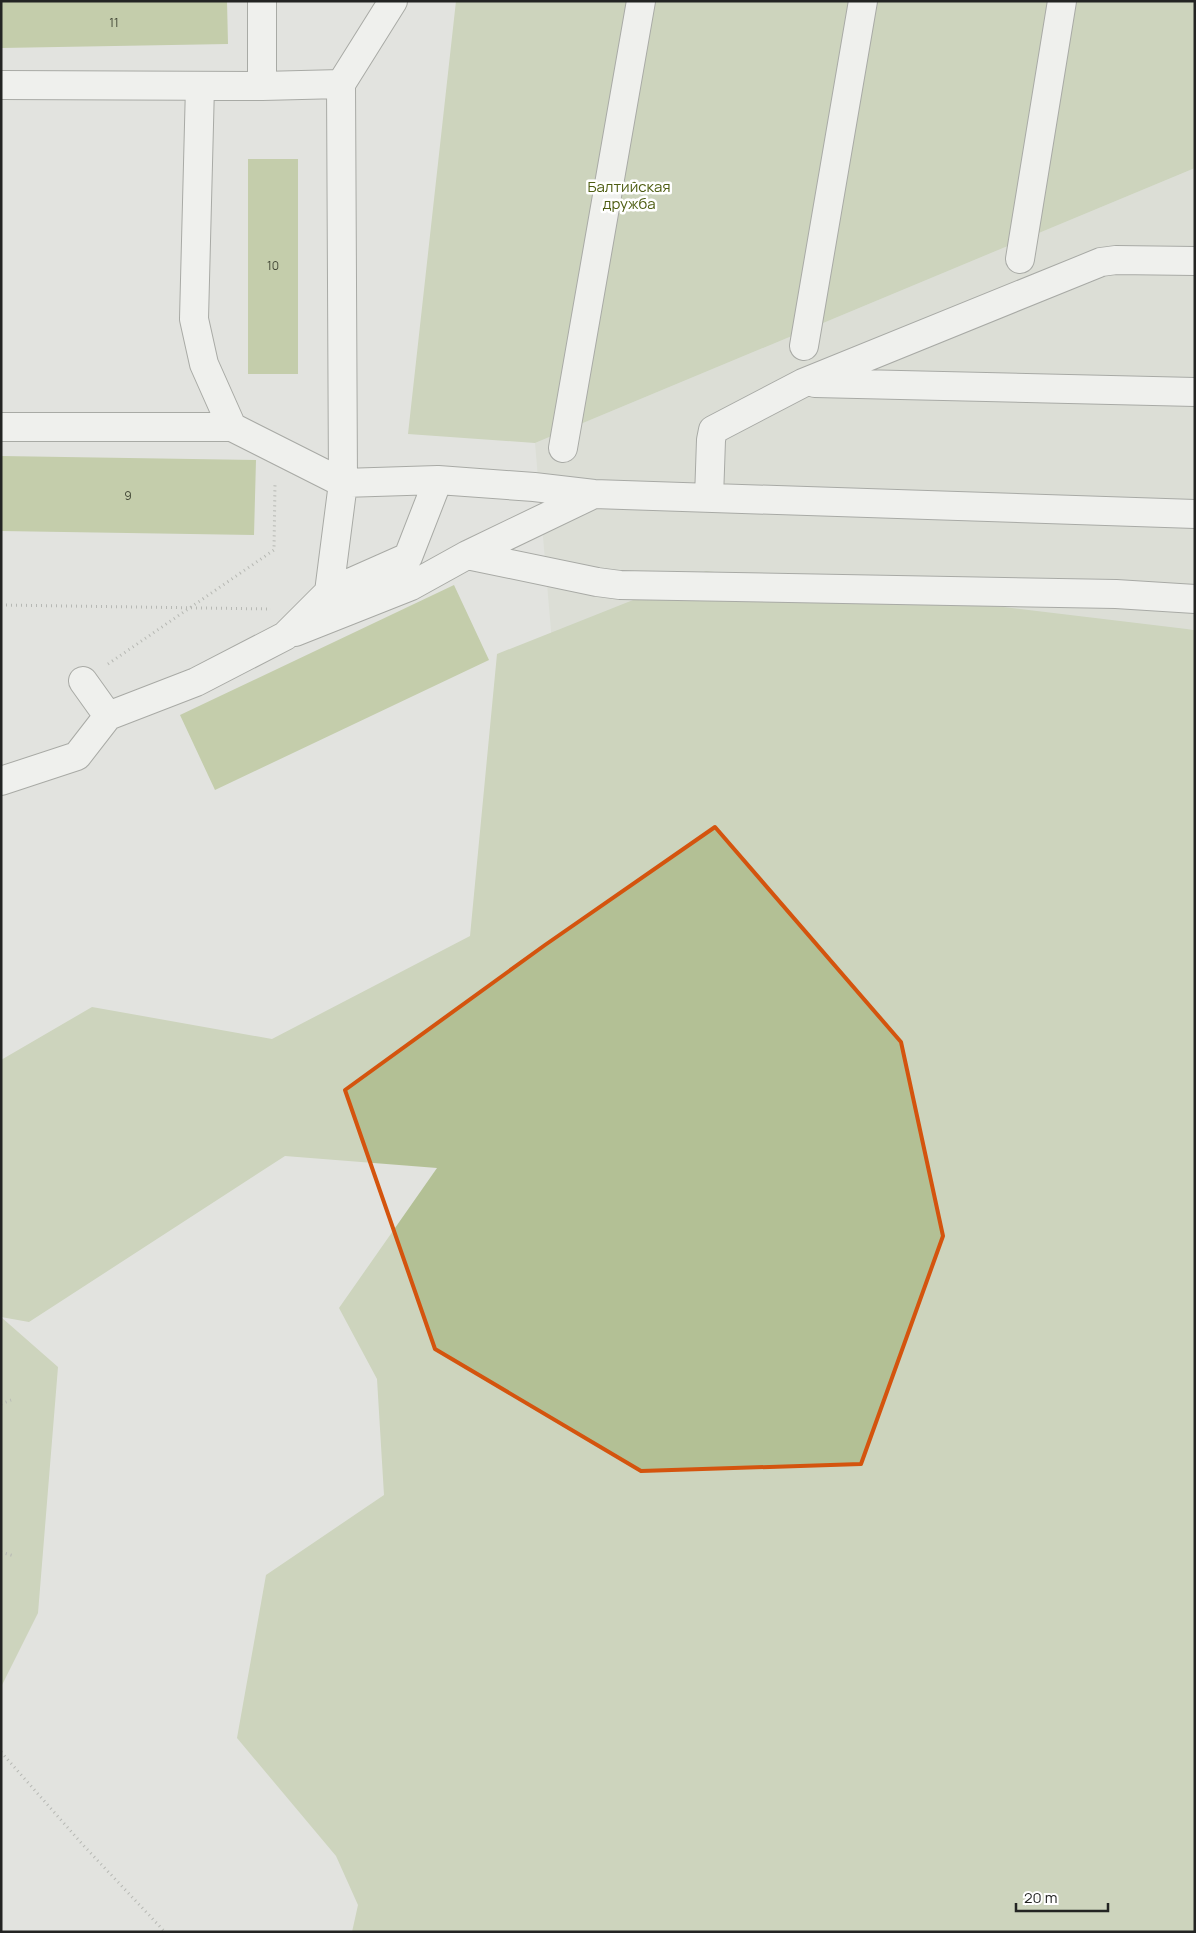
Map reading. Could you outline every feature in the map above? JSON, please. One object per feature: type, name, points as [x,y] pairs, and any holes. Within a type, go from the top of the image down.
[{"type":"street","points":[[262,1],[262,86]]},
{"type":"street","points":[[320,601],[343,483],[341,84],[393,1]]},
{"type":"street","points":[[563,448],[641,1]]},
{"type":"street","points":[[804,346],[863,1]]},
{"type":"street","points":[[1020,259],[1062,1]]},
{"type":"street","points":[[1,85],[262,86],[341,84]]},
{"type":"street","points":[[200,86],[194,319],[204,364],[232,427]]},
{"type":"street","points":[[709,498],[713,430],[803,383],[1101,262],[1116,260],[1195,261]]},
{"type":"street","points":[[803,383],[1195,392]]},
{"type":"street","points":[[1,427],[232,427],[343,483],[438,480],[534,486],[594,494],[1195,514]]},
{"type":"street","points":[[284,636],[320,601],[408,557],[438,480]]},
{"type":"street","points":[[1,782],[77,756],[108,716],[196,682],[284,636],[411,586],[467,555],[594,494]]},
{"type":"street","points":[[467,555],[620,585],[1116,594],[1195,598]]},
{"type":"street","points":[[83,682],[108,716]]},
{"type":"path","points":[[83,682],[274,550],[275,449]]},
{"type":"path","points":[[1,605],[320,601]]},
{"type":"path","points":[[1,1404],[11,1400]]},
{"type":"path","points":[[1,1552],[14,1556]]},
{"type":"path","points":[[1,1752],[84,1846],[166,1932]]},
{"type":"highlighted area","points":[[715,827],[901,1042],[943,1236],[861,1464],[641,1471],[435,1349],[345,1090],[545,945]]},
{"type":"shaded area","points":[[1195,168],[1195,629],[553,654],[535,443]]},
{"type":"green space","name":"Балтийская дружба","points":[[456,1],[1195,1],[1195,168],[535,443],[408,434]]},
{"type":"green space","points":[[706,571],[1195,630],[1195,1932],[352,1932],[358,1905],[336,1856],[237,1738],[266,1575],[384,1495],[377,1379],[339,1308],[437,1168],[285,1156],[29,1322],[1,1317],[1,1060],[92,1007],[272,1039],[470,936],[497,654]]},
{"type":"green space","points":[[1,1317],[58,1367],[38,1613],[1,1687]]},
{"type":"building","points":[[1,1],[227,1],[228,44],[1,48]]},
{"type":"building","points":[[248,159],[298,159],[298,374],[248,374]]},
{"type":"building","points":[[1,456],[256,460],[254,535],[1,531]]},
{"type":"building","points":[[454,585],[489,660],[215,790],[180,715]]}]
